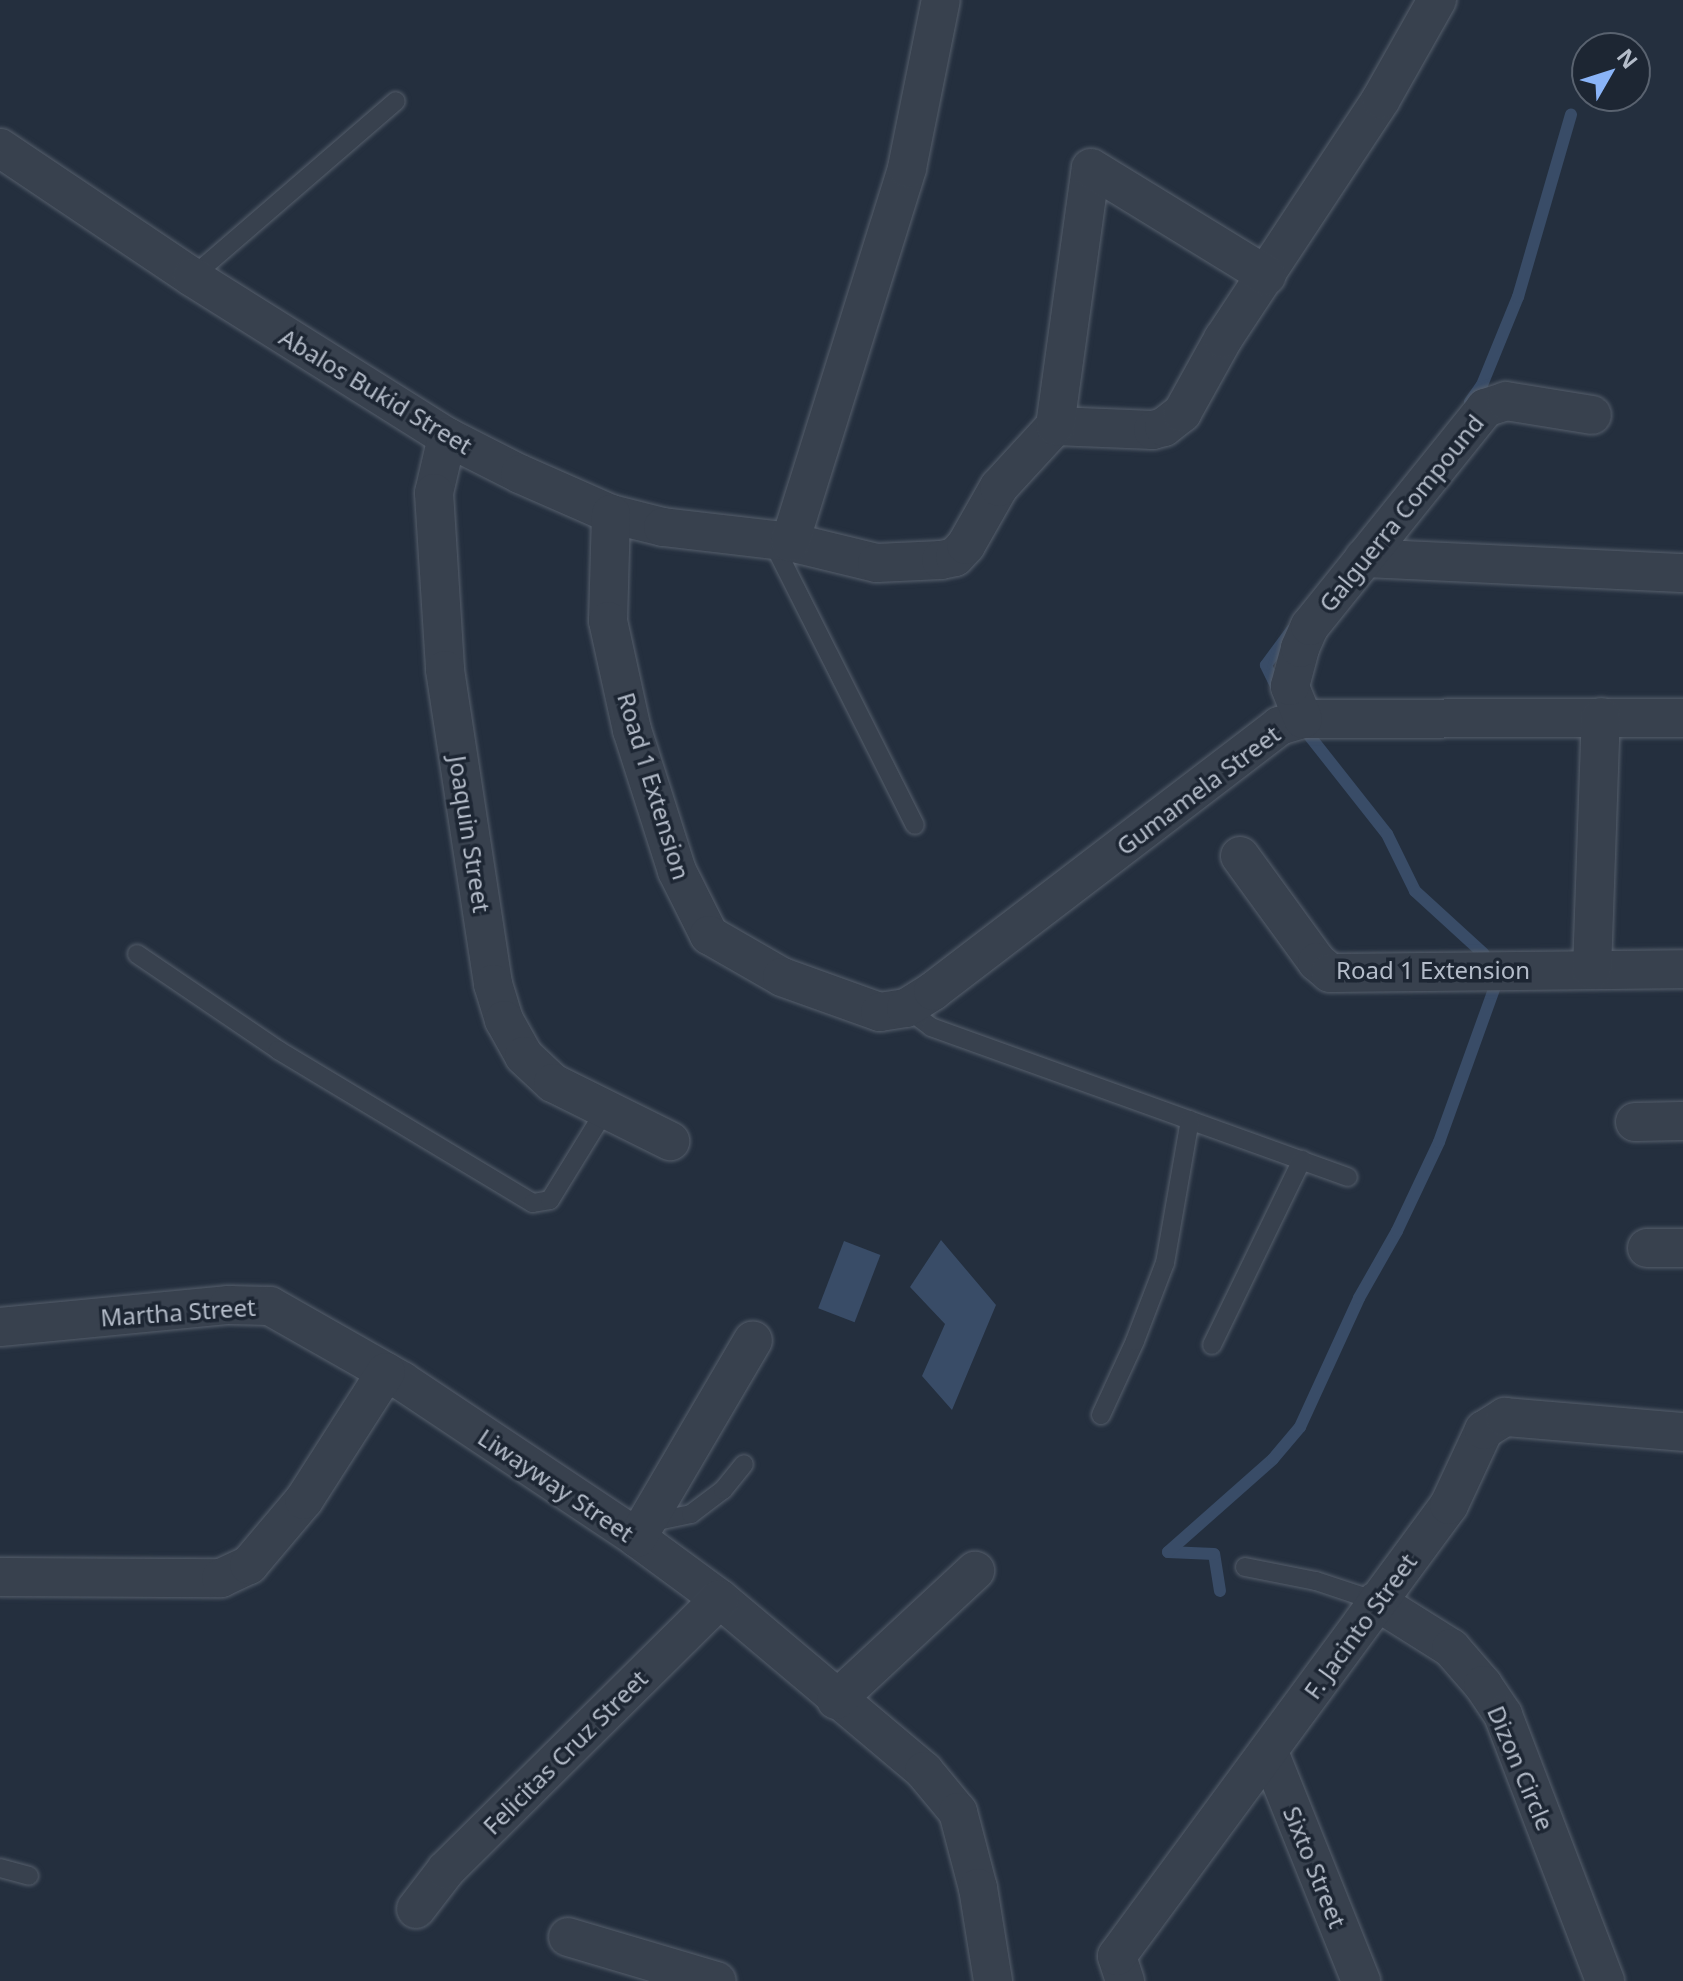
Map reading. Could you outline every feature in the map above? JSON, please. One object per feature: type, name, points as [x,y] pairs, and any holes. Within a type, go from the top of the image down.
[{"type":"street","points":[[780,540],[907,168],[941,0]]},
{"type":"street","points":[[1267,276],[1091,168],[1055,426],[1153,430],[1164,427],[1182,413],[1223,339],[1267,276],[1381,99],[1437,0]]},
{"type":"street","name":"Abalos Bukid Street","points":[[0,148],[192,277],[447,437],[611,514],[663,527],[780,540],[877,563],[955,557],[966,545],[999,487],[1055,426]]},
{"type":"street","name":"Galguerra Compound","points":[[1303,719],[1290,686],[1300,648],[1310,626],[1445,462],[1485,408],[1506,401],[1592,415]]},
{"type":"street","name":"Joaquin Street","points":[[447,437],[434,493],[445,670],[493,984],[504,1020],[524,1056],[553,1083],[670,1141]]},
{"type":"street","name":"Road 1 Extension","points":[[611,514],[608,621],[632,730],[677,871],[709,935],[796,982],[880,1012],[906,1008]]},
{"type":"street","points":[[1364,558],[1683,573]]},
{"type":"street","points":[[1592,970],[1601,717]]},
{"type":"street","name":"Gumamela Street","points":[[906,1008],[933,991],[1279,726],[1303,719],[1513,721],[1601,717],[1683,718]]},
{"type":"street","name":"Road 1 Extension","points":[[1240,856],[1317,962],[1330,973],[1683,969]]},
{"type":"street","points":[[1635,1122],[1683,1121]]},
{"type":"street","name":"Martha Street","points":[[0,1327],[229,1305],[270,1306],[386,1372]]},
{"type":"street","points":[[641,1531],[753,1340]]},
{"type":"street","points":[[0,1577],[221,1578],[249,1565],[304,1500],[386,1372]]},
{"type":"street","name":"Liwayway Street","points":[[386,1372],[641,1531],[836,1700],[924,1771],[958,1812],[978,1888],[993,1981]]},
{"type":"street","name":"F. Jacinto Street","points":[[1125,1981],[1117,1956],[1449,1505],[1484,1430],[1505,1417],[1683,1432]]},
{"type":"street","points":[[836,1700],[975,1571]]},
{"type":"street","name":"Felicitas Cruz Street","points":[[416,1909],[446,1870],[720,1599]]},
{"type":"street","name":"Dizon Circle","points":[[1376,1601],[1451,1648],[1503,1715],[1605,1981]]},
{"type":"street","name":"Sixto Street","points":[[1269,1752],[1361,1981]]},
{"type":"street","points":[[568,1937],[717,1981]]},
{"type":"lane","points":[[192,277],[396,101]]},
{"type":"lane","points":[[780,540],[915,825]]},
{"type":"lane","points":[[137,954],[278,1050],[533,1203],[550,1200],[606,1109]]},
{"type":"lane","points":[[906,1008],[931,1027],[1348,1177]]},
{"type":"lane","points":[[1101,1415],[1135,1341],[1165,1263],[1190,1120]]},
{"type":"lane","points":[[1212,1345],[1302,1160]]},
{"type":"lane","points":[[641,1531],[691,1514],[723,1490],[744,1464]]},
{"type":"lane","points":[[1245,1567],[1316,1581],[1376,1601]]},
{"type":"lane","points":[[0,1868],[29,1876]]},
{"type":"water","points":[[941,1240],[996,1305],[952,1410],[922,1376],[945,1324],[910,1287]]},
{"type":"water","points":[[844,1241],[880,1255],[855,1322],[818,1308]]},
{"type":"waterway","points":[[1470,402],[1482,385],[1518,297],[1571,115]]},
{"type":"waterway","points":[[1279,692],[1266,665],[1292,630]]},
{"type":"waterway","points":[[1308,734],[1387,834],[1415,891],[1484,954]]},
{"type":"waterway","points":[[1220,1591],[1214,1554],[1168,1552],[1273,1459],[1300,1427],[1359,1298],[1397,1231],[1439,1142],[1496,984]]}]
